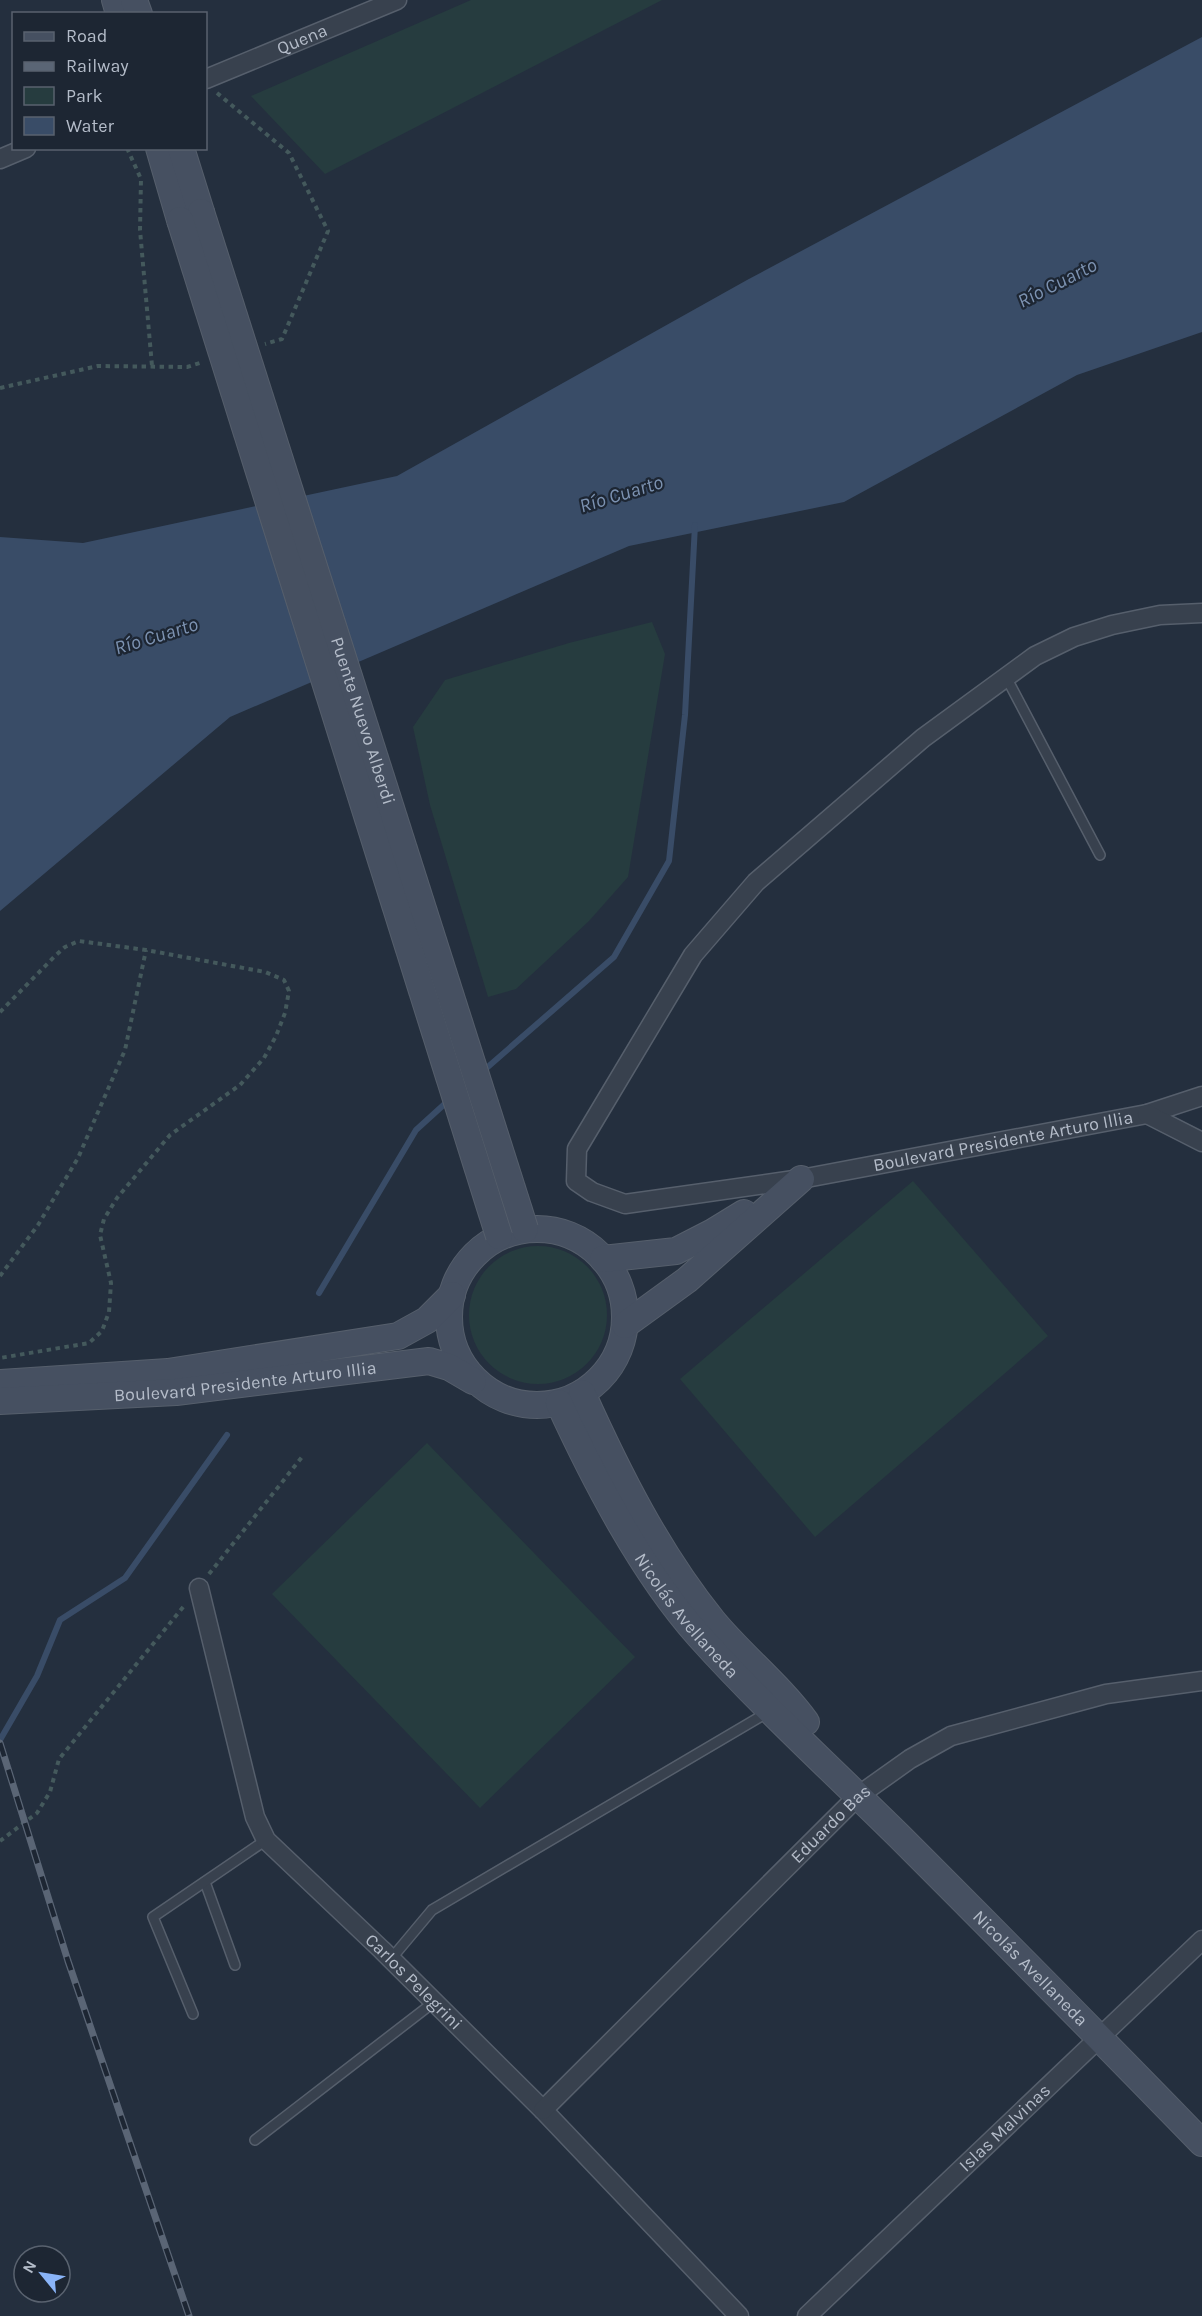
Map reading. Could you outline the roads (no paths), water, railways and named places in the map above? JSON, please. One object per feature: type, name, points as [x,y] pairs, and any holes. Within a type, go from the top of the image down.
[{"type":"main road","points":[[160,150],[190,216]]},
{"type":"main road","points":[[181,150],[190,216]]},
{"type":"main road","name":"Puente Nuevo Alberdi","points":[[190,216],[525,1229]]},
{"type":"main road","name":"Puente Nuevo Alberdi","points":[[190,216],[499,1236]]},
{"type":"main road","points":[[603,1259],[676,1251],[713,1232],[801,1179]]},
{"type":"main road","points":[[625,1325],[687,1280],[801,1179]]},
{"type":"main road","points":[[525,1229],[552,1230],[580,1240],[603,1259],[616,1279],[624,1301],[625,1325],[620,1346],[610,1366],[597,1382],[582,1393],[559,1403],[534,1406],[507,1401],[483,1388],[460,1362],[450,1329],[452,1295],[463,1270],[481,1250],[499,1236],[525,1229]]},
{"type":"main road","name":"Boulevard Presidente Arturo Illia","points":[[0,1383],[168,1372],[398,1336],[427,1320],[452,1295]]},
{"type":"main road","name":"Boulevard Presidente Arturo Illia","points":[[0,1401],[176,1392],[405,1362],[429,1361],[449,1367],[483,1388]]},
{"type":"main road","name":"Nicolás Avellaneda","points":[[582,1393],[652,1534],[684,1584],[715,1623],[803,1718],[858,1796]]},
{"type":"main road","name":"Nicolás Avellaneda","points":[[559,1403],[587,1461],[633,1543],[698,1635],[1101,2038],[1202,2144]]},
{"type":"street","name":"Quena","points":[[207,79],[397,0]]},
{"type":"street","points":[[0,159],[21,150]]},
{"type":"street","points":[[1006,677],[1035,656],[1074,637],[1112,624],[1160,615],[1202,613]]},
{"type":"street","name":"Boulevard Presidente Arturo Illia","points":[[1006,677],[923,738],[756,882],[693,955],[577,1149],[576,1181],[592,1192],[625,1204],[801,1179],[1147,1114],[1202,1096]]},
{"type":"street","points":[[1147,1114],[1202,1142]]},
{"type":"street","name":"Carlos Pelegrini","points":[[199,1588],[255,1817],[266,1840],[391,1959],[543,2110],[739,2316]]},
{"type":"street","name":"Eduardo Bas","points":[[543,2110],[858,1796],[910,1759],[951,1736],[1106,1694],[1202,1681]]},
{"type":"street","name":"Islas Malvinas","points":[[807,2316],[1202,1940]]},
{"type":"lane","points":[[1006,677],[1100,855]]},
{"type":"lane","points":[[391,1959],[432,1910],[772,1711]]},
{"type":"lane","points":[[193,2014],[153,1917],[266,1840]]},
{"type":"lane","points":[[205,1881],[235,1965]]},
{"type":"lane","points":[[255,2140],[434,2002]]},
{"type":"water","name":"Río Cuarto","points":[[1202,37],[1202,332],[1077,375],[844,502],[629,546],[230,717],[0,911],[0,537],[83,543],[397,476],[747,280]]},
{"type":"waterway","points":[[482,1072],[614,957],[669,861],[685,715],[695,525]]},
{"type":"waterway","points":[[319,1293],[416,1130],[449,1100]]},
{"type":"waterway","points":[[0,1740],[37,1676],[60,1620],[125,1578],[227,1435]]},
{"type":"railway","points":[[0,1743],[68,1961],[189,2316]]}]
